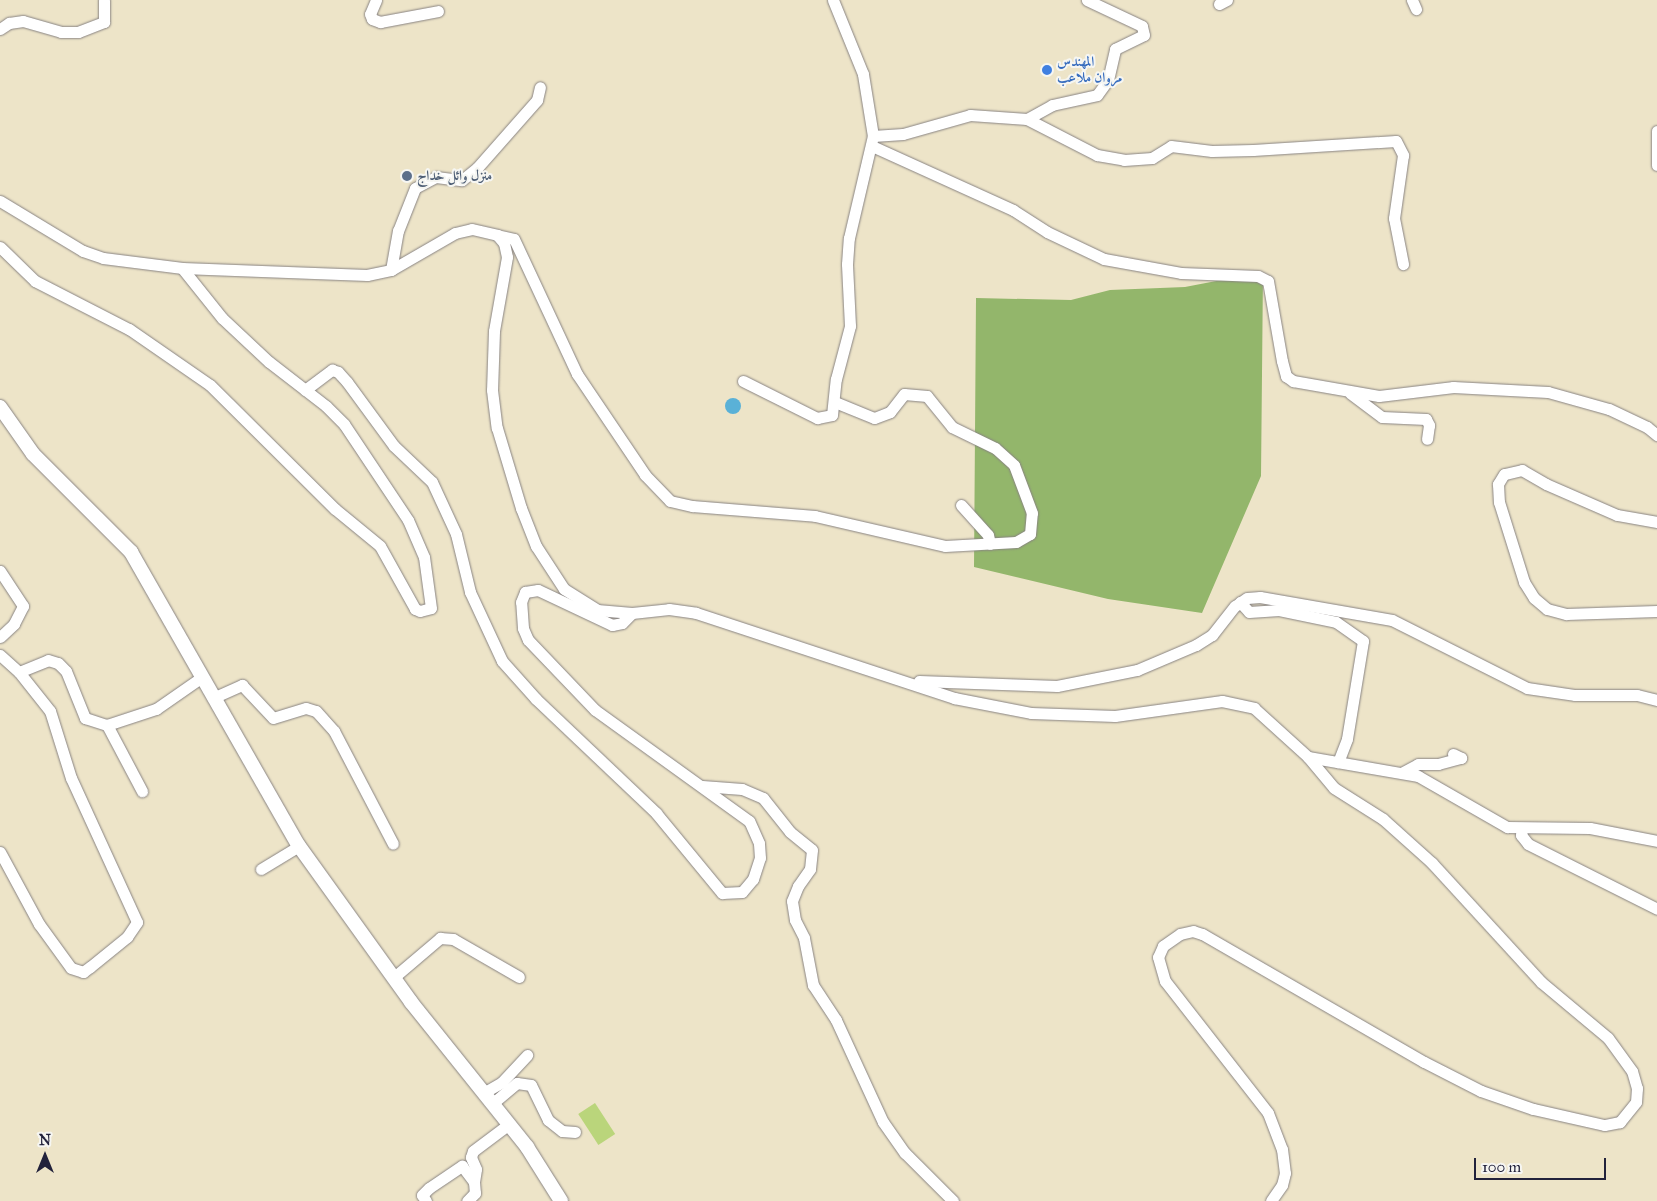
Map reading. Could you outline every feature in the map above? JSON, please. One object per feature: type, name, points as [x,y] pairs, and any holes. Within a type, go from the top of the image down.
[{"type":"main road","points":[[0,407],[33,454],[131,552],[299,846],[393,978],[509,1124],[561,1201]]},
{"type":"street","points":[[0,29],[9,23],[23,21],[61,32],[78,32],[104,22],[104,0]]},
{"type":"street","points":[[376,0],[370,14],[372,19],[380,22],[438,11]]},
{"type":"street","points":[[744,381],[817,418],[832,415],[835,402],[836,379],[850,326],[847,264],[849,238],[872,141],[863,74],[833,0]]},
{"type":"street","points":[[1027,119],[1052,105],[1097,94],[1108,80],[1115,49],[1144,35],[1142,26],[1102,10],[1086,0]]},
{"type":"street","points":[[391,270],[398,231],[415,188],[436,177],[462,180],[477,168],[538,100],[540,87]]},
{"type":"street","points":[[872,141],[970,115],[1027,119],[1097,155],[1124,160],[1152,158],[1171,146],[1212,151],[1396,141],[1403,155],[1394,218],[1403,264]]},
{"type":"street","points":[[1657,131],[1657,165]]},
{"type":"street","points":[[872,141],[1014,210],[1047,232],[1104,259],[1181,273],[1258,276],[1268,281],[1286,376],[1293,381],[1350,393],[1379,396],[1453,387],[1548,392],[1609,409],[1648,427],[1657,435]]},
{"type":"street","points":[[0,201],[83,251],[103,258],[182,268],[336,276],[391,270],[455,233],[472,229],[497,236],[514,238],[577,374],[645,475],[670,501],[692,506],[815,516],[945,546],[990,544],[1021,540],[1030,534],[1033,525],[1032,513],[1018,473],[1006,456],[952,427],[934,402],[918,393],[904,394],[890,412],[874,418],[835,402]]},
{"type":"street","points":[[497,236],[504,243],[507,256],[494,331],[492,390],[497,428],[521,508],[550,572],[564,589],[597,610],[632,613],[669,609],[696,613],[907,680],[954,698],[1031,713],[1114,716],[1222,701],[1238,702],[1254,708],[1271,721],[1308,757],[1334,788],[1383,819],[1432,863],[1541,982],[1608,1038],[1632,1071],[1637,1088],[1636,1102],[1620,1122],[1604,1126],[1533,1110],[1481,1092],[1424,1062],[1202,934],[1192,931],[1180,934],[1163,946],[1158,957],[1165,981],[1268,1113],[1282,1149],[1284,1172],[1282,1185],[1271,1201]]},
{"type":"street","points":[[0,247],[35,281],[129,329],[210,384],[335,509],[380,546],[415,609],[420,611],[431,608],[424,557],[408,520],[344,424],[269,362],[222,318],[182,268]]},
{"type":"street","points":[[305,390],[332,370],[338,372],[347,382],[394,446],[432,482],[456,534],[473,600],[502,661],[536,699],[656,813],[722,893],[736,894],[748,888],[758,869],[759,843],[749,821],[595,710],[528,640],[521,602],[525,592],[538,590],[612,625],[622,623],[632,613]]},
{"type":"street","points":[[1350,393],[1382,417],[1426,419],[1429,425],[1427,439]]},
{"type":"street","points":[[1657,522],[1617,515],[1546,484],[1522,470],[1504,474],[1498,484],[1499,502],[1524,582],[1534,598],[1547,609],[1566,614],[1657,611]]},
{"type":"street","points":[[961,505],[988,534],[990,544]]},
{"type":"street","points":[[0,571],[23,606],[14,624],[0,637]]},
{"type":"street","points":[[907,680],[1057,686],[1137,670],[1163,661],[1212,635],[1222,618],[1240,602],[1260,597],[1392,620],[1527,688],[1575,695],[1637,695],[1657,700]]},
{"type":"street","points":[[1240,602],[1249,612],[1280,610],[1336,622],[1363,641],[1347,739],[1338,762]]},
{"type":"street","points":[[0,655],[19,672],[50,711],[71,778],[137,922],[127,937],[83,972],[72,968],[39,924],[0,852]]},
{"type":"street","points":[[19,672],[48,660],[55,661],[66,671],[85,718],[107,725],[156,709],[202,677]]},
{"type":"street","points":[[215,697],[242,685],[273,718],[306,708],[316,711],[334,731],[393,844]]},
{"type":"street","points":[[107,725],[142,791]]},
{"type":"street","points":[[1403,772],[1418,764],[1438,764],[1461,758],[1453,754]]},
{"type":"street","points":[[1308,757],[1418,776],[1487,818],[1507,826],[1522,829],[1590,828],[1657,841]]},
{"type":"street","points":[[702,786],[742,789],[763,798],[790,832],[812,850],[810,869],[798,886],[792,901],[795,920],[804,938],[813,985],[836,1020],[883,1122],[905,1153],[953,1201]]},
{"type":"street","points":[[1522,829],[1521,835],[1528,844],[1657,909]]},
{"type":"street","points":[[261,869],[299,846]]},
{"type":"street","points":[[393,978],[440,938],[453,939],[519,977]]},
{"type":"street","points":[[489,1098],[526,1054]]},
{"type":"street","points":[[489,1098],[517,1083],[531,1085],[548,1120],[562,1131],[575,1132]]},
{"type":"street","points":[[467,1201],[475,1193],[476,1170],[471,1157],[473,1150],[509,1124]]},
{"type":"street","points":[[426,1201],[422,1194],[462,1166],[474,1182]]},
{"type":"green space","points":[[1263,272],[1261,476],[1202,613],[1108,599],[974,567],[976,298],[1071,300],[1110,290],[1185,287]]},
{"type":"green space","points":[[595,1103],[615,1134],[598,1145],[578,1114]]},
{"type":"water","points":[[733,398],[741,406],[733,414],[725,406]]},
{"type":"place","name":"المهندس مروان ملاعب","points":[[1047,70]]},
{"type":"place","name":"منزل وائل خداج","points":[[407,176]]}]
